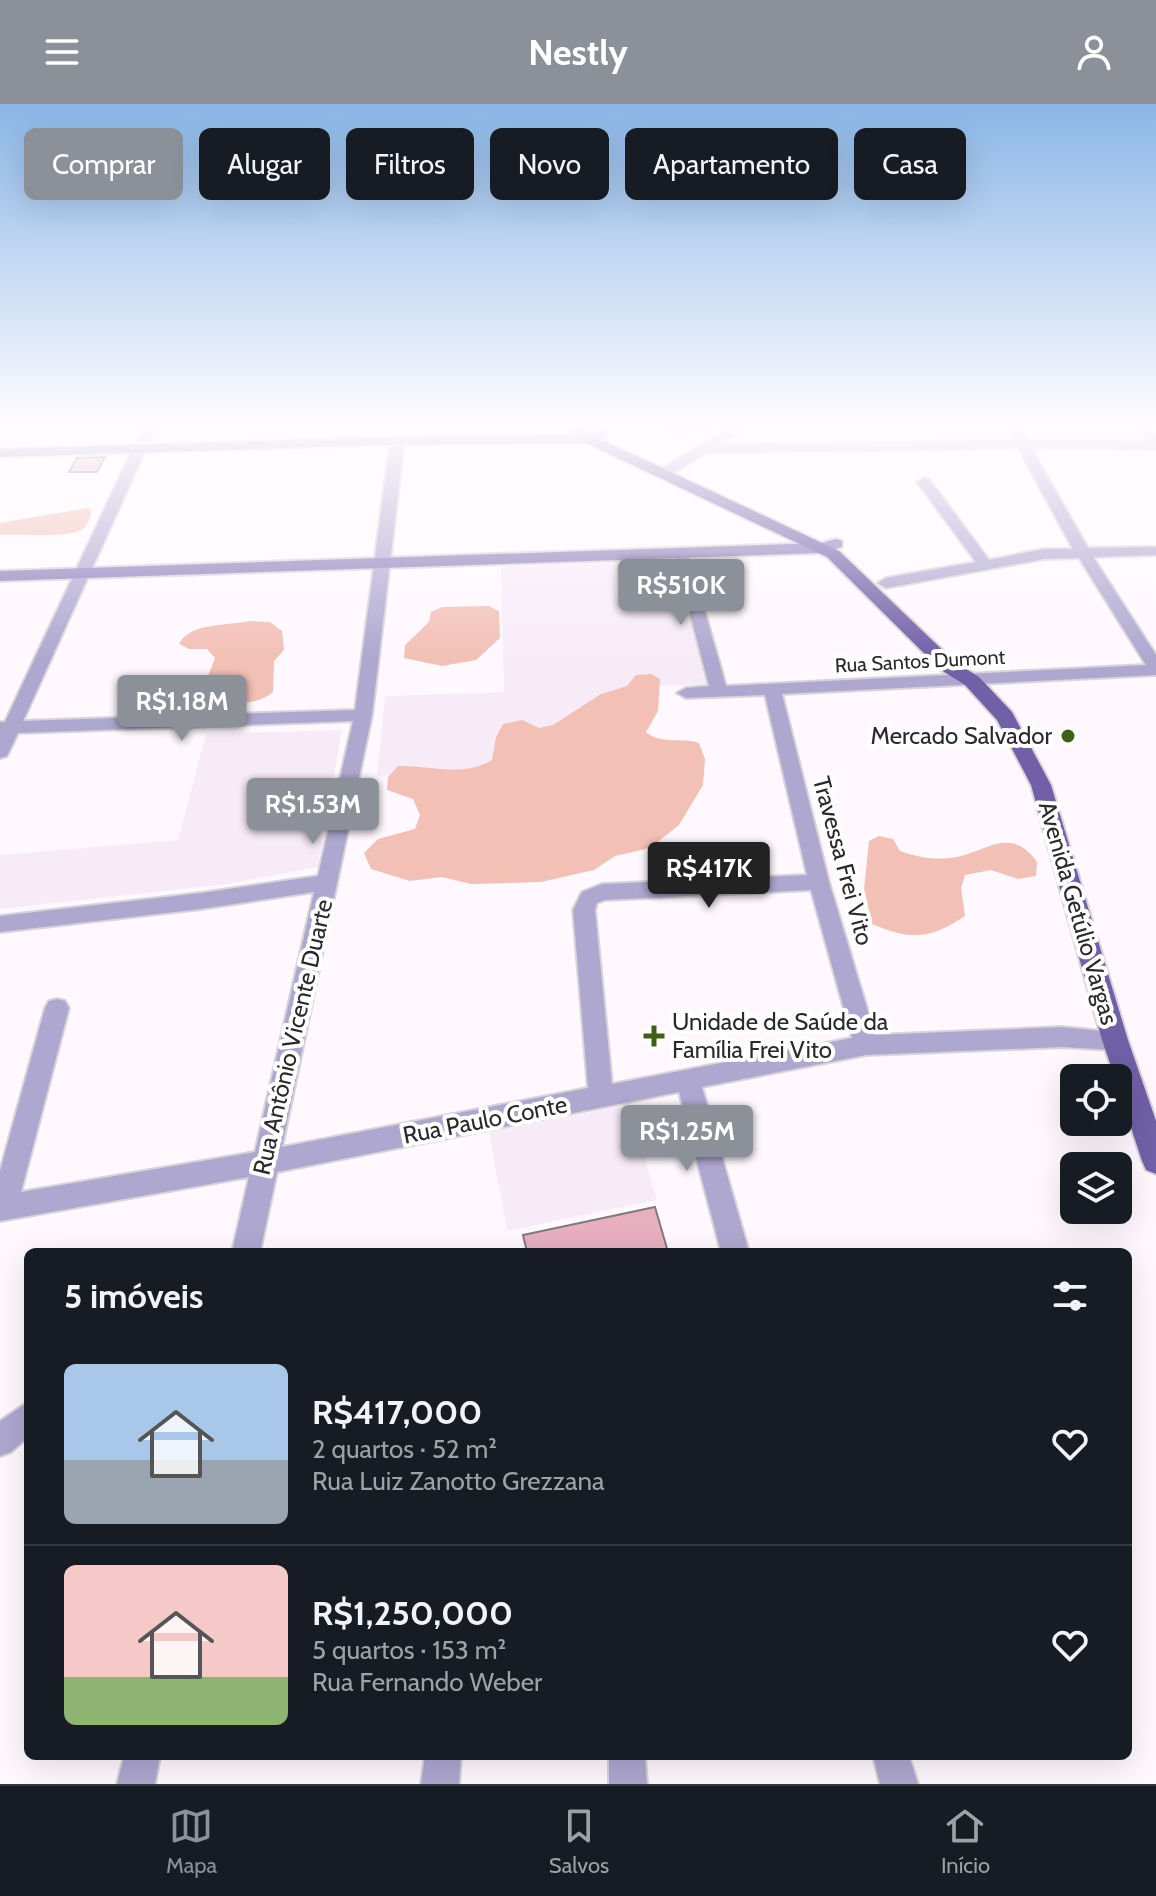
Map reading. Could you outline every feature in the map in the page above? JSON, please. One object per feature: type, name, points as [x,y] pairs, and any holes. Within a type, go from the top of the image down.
[{"type":"main road","name":"Avenida Getúlio Vargas","points":[[736,501],[858,557],[967,666],[972,681]]},
{"type":"main road","name":"Avenida Getúlio Vargas","points":[[829,546],[948,666],[972,681],[1005,716],[1023,746],[1041,785],[1115,1040],[1156,1161]]},
{"type":"street","points":[[0,752],[6,728],[116,501]]},
{"type":"street","name":"Rua Antônio Vicente Duarte","points":[[247,1248],[363,715],[390,501]]},
{"type":"street","points":[[938,501],[984,563]]},
{"type":"street","points":[[1053,501],[1156,669]]},
{"type":"street","points":[[0,576],[829,546]]},
{"type":"street","points":[[886,583],[984,563],[1082,551],[1156,551]]},
{"type":"street","points":[[681,552],[719,691]]},
{"type":"street","name":"Rua Santos Dumont","points":[[686,693],[972,681],[1156,669]]},
{"type":"street","name":"Travessa Frei Vito","points":[[772,689],[819,882],[866,1045]]},
{"type":"street","points":[[6,728],[363,715]]},
{"type":"street","points":[[0,924],[201,901],[328,882]]},
{"type":"street","points":[[601,1098],[584,910],[589,898],[602,892],[819,882]]},
{"type":"street","points":[[2,1208],[57,1008]]},
{"type":"street","name":"Rua Paulo Conte","points":[[2,1208],[265,1162],[866,1045],[1062,1037],[1115,1040]]},
{"type":"street","points":[[688,1081],[734,1248]]},
{"type":"street","points":[[0,1441],[24,1420]]},
{"type":"street","points":[[136,1784],[141,1760]]},
{"type":"street","points":[[440,1784],[443,1760]]},
{"type":"street","points":[[627,1760],[628,1784]]},
{"type":"street","points":[[892,1760],[899,1784]]},
{"type":"shaded area","points":[[88,508],[92,510],[84,528],[68,534],[0,535],[0,523]]},
{"type":"shaded area","points":[[611,563],[619,612],[690,610],[707,684],[655,686],[502,771],[377,776],[385,696],[504,692],[501,567]]},
{"type":"shaded area","points":[[489,606],[499,611],[500,638],[476,660],[442,666],[404,658],[405,645],[429,622],[431,612],[442,607]]},
{"type":"shaded area","points":[[250,621],[270,622],[282,631],[284,650],[274,661],[273,692],[250,702],[207,701],[202,692],[215,658],[207,649],[189,649],[179,644],[184,637],[200,628]]},
{"type":"shaded area","points":[[651,674],[660,679],[658,711],[646,732],[664,740],[699,743],[705,759],[703,785],[679,825],[650,848],[615,856],[594,870],[541,882],[471,884],[442,877],[410,881],[371,869],[364,853],[378,839],[415,829],[420,815],[413,799],[387,790],[388,777],[398,766],[458,770],[481,765],[492,760],[496,737],[503,724],[522,720],[539,728],[553,725],[601,694],[627,686],[636,675]]},
{"type":"shaded area","points":[[342,730],[318,867],[228,884],[0,909],[0,855],[178,840],[206,734]]},
{"type":"shaded area","points":[[879,836],[893,839],[900,851],[931,858],[962,856],[996,844],[1016,844],[1037,862],[1036,876],[1018,879],[991,870],[965,875],[961,888],[965,916],[930,933],[898,933],[872,924],[864,889],[869,841]]},
{"type":"shaded area","points":[[629,1105],[657,1200],[507,1231],[489,1132]]},
{"type":"building","points":[[655,1207],[667,1248],[526,1248],[523,1235]]},
{"type":"place","name":"Mercado Salvador","points":[[1068,736]]},
{"type":"place","name":"Unidade de Saúde da Família Frei Vito","points":[[654,1036]]}]
